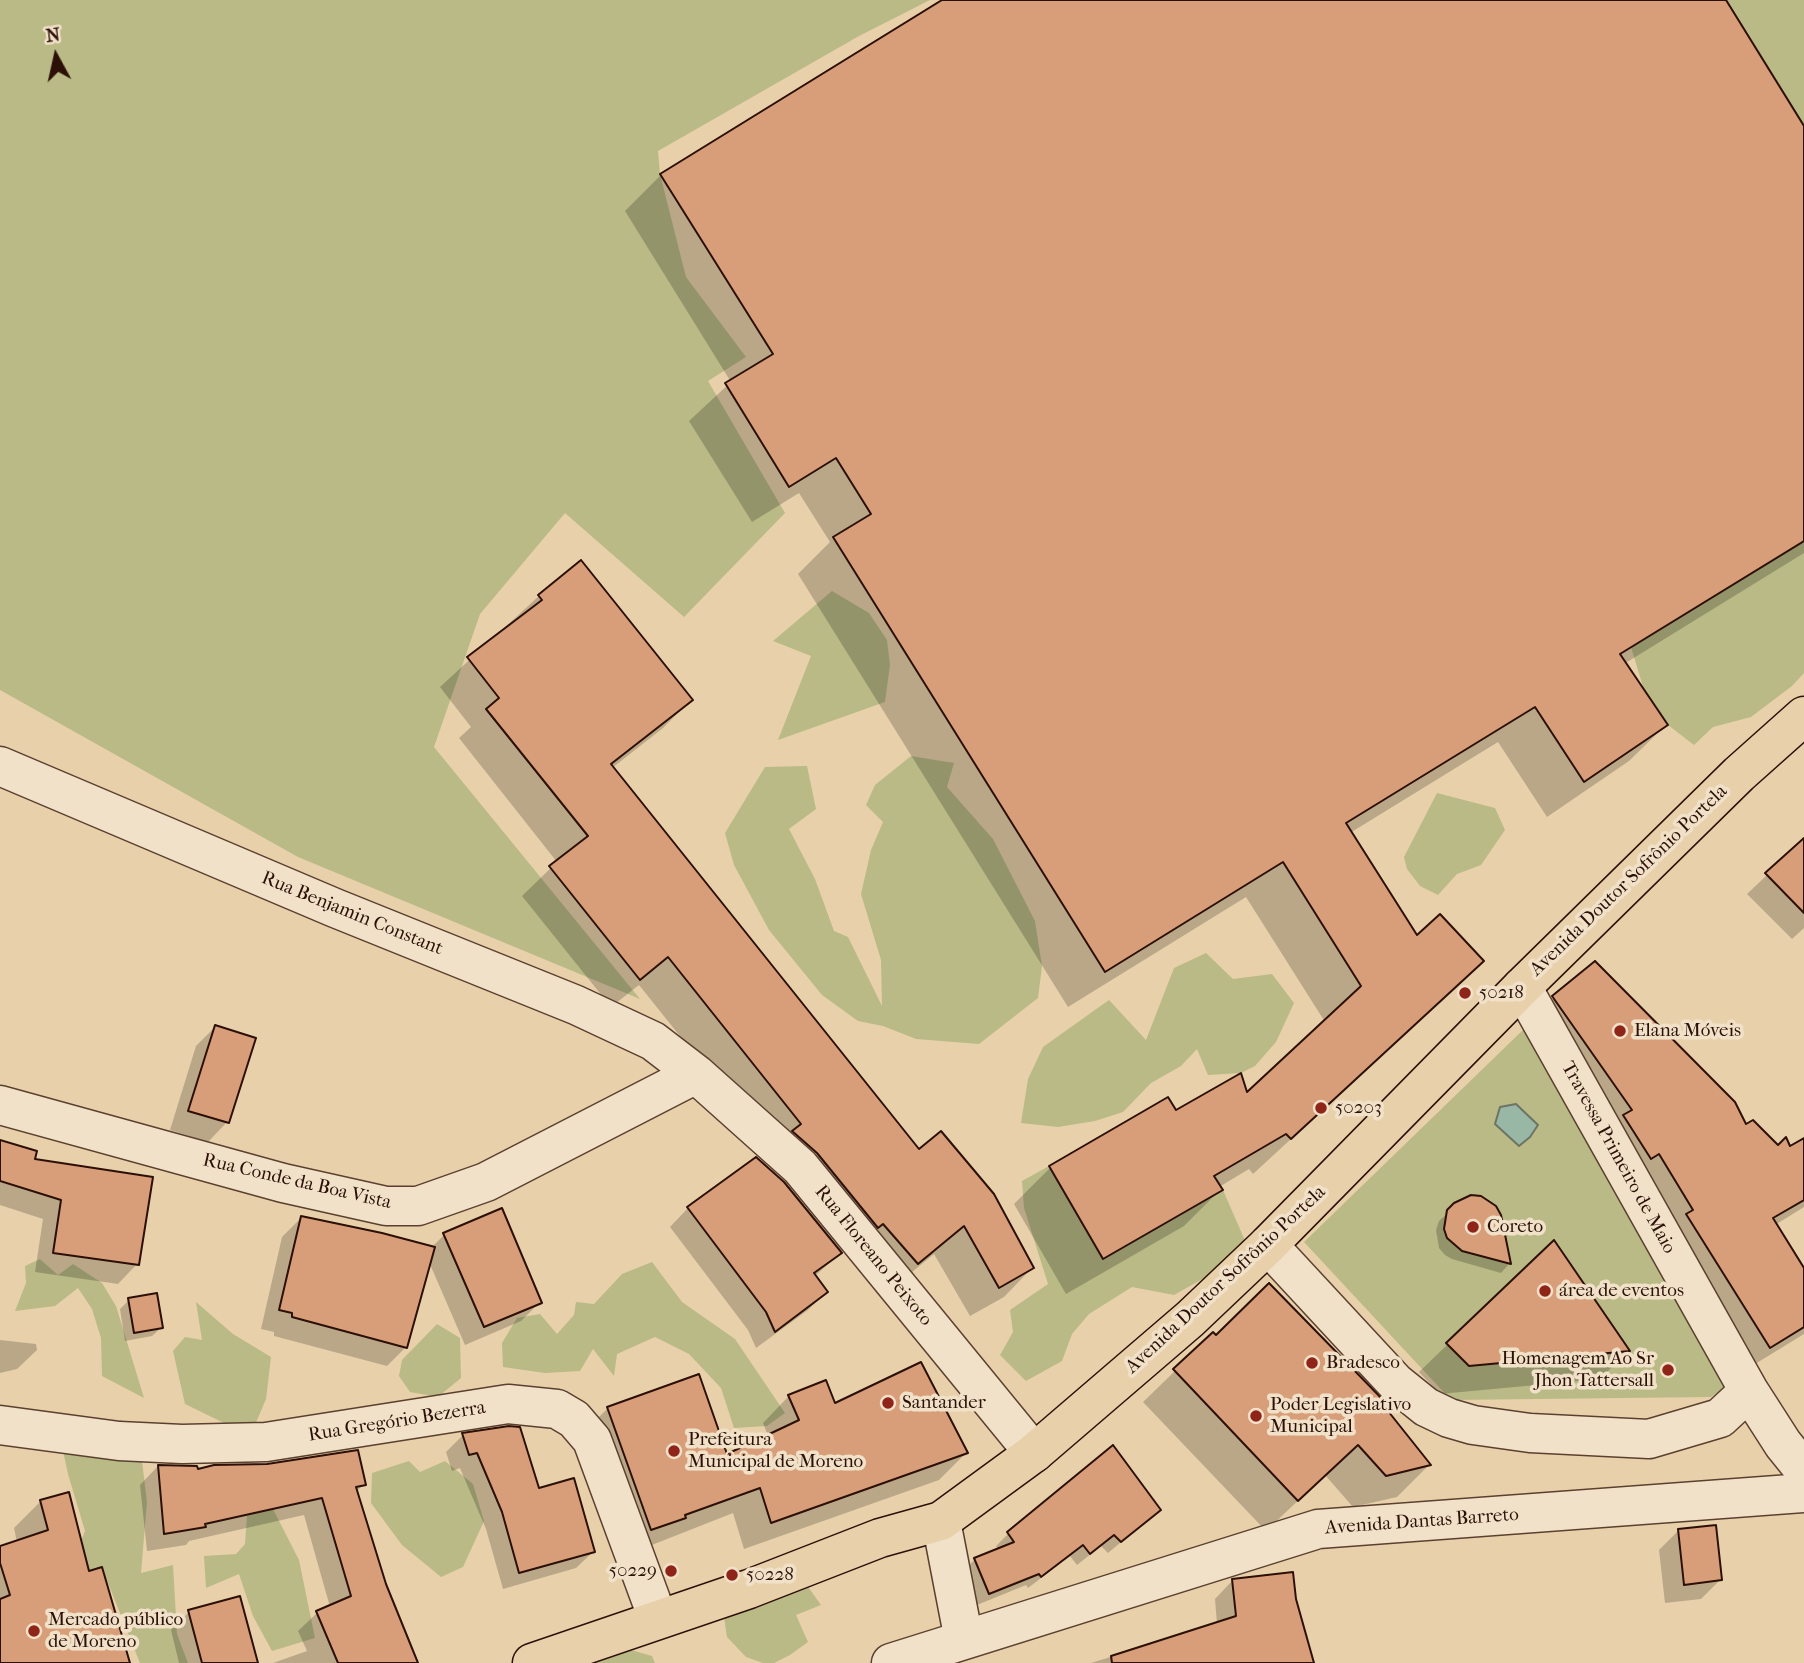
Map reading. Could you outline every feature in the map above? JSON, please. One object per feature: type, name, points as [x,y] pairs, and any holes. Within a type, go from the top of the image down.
[{"type":"main road","name":"Avenida Doutor Sofrônio Portela","points":[[532,1663],[748,1589],[880,1538],[941,1521],[1034,1453],[1190,1319],[1268,1245],[1522,987],[1739,774],[1804,716]]},
{"type":"street","name":"Rua Benjamin Constant","points":[[0,766],[335,908],[624,1026],[653,1041],[696,1074]]},
{"type":"street","name":"Travessa Primeiro de Maio","points":[[1522,987],[1749,1391],[1783,1444],[1804,1470]]},
{"type":"street","name":"Rua Conde da Boa Vista","points":[[0,1105],[283,1183],[386,1206],[418,1206],[486,1182],[696,1074]]},
{"type":"street","name":"Rua Floreano Peixoto","points":[[696,1074],[800,1167],[1034,1453]]},
{"type":"street","points":[[1268,1245],[1395,1382],[1426,1407],[1473,1426],[1530,1433],[1649,1439],[1720,1418],[1749,1391]]},
{"type":"street","name":"Rua Gregório Bezerra","points":[[0,1425],[119,1441],[182,1444],[266,1442],[509,1405],[557,1409],[575,1419],[592,1440],[657,1619]]},
{"type":"street","name":"Avenida Dantas Barreto","points":[[891,1663],[1318,1529],[1804,1493]]},
{"type":"street","points":[[941,1521],[964,1640]]},
{"type":"green space","points":[[0,0],[930,0],[859,36],[658,151],[660,174],[686,277],[746,357],[708,381],[785,513],[684,617],[565,513],[480,614],[434,747],[640,999],[298,857],[0,690]]},
{"type":"green space","points":[[1726,0],[1804,0],[1804,126]]},
{"type":"green space","points":[[1804,541],[1804,673],[1792,686],[1751,717],[1713,727],[1694,745],[1668,725],[1644,690],[1631,647]]},
{"type":"green space","points":[[832,591],[869,613],[887,640],[890,665],[885,702],[778,740],[811,656],[773,641]]},
{"type":"green space","points":[[911,756],[954,763],[947,787],[993,839],[1035,921],[1042,966],[1038,998],[979,1044],[916,1039],[883,1026],[858,1021],[822,995],[769,930],[734,865],[725,833],[765,767],[807,766],[816,809],[789,829],[815,879],[834,931],[848,937],[882,1006],[881,960],[861,894],[871,850],[883,822],[866,805],[875,785]]},
{"type":"green space","points":[[1437,793],[1495,808],[1505,830],[1481,865],[1457,874],[1438,895],[1420,886],[1407,869],[1404,857]]},
{"type":"green space","points":[[1206,953],[1233,979],[1272,974],[1294,1003],[1276,1042],[1255,1066],[1241,1073],[1208,1075],[1197,1049],[1181,1066],[1151,1083],[1123,1112],[1095,1121],[1058,1127],[1021,1123],[1028,1079],[1043,1047],[1109,1000],[1146,1040],[1174,968]]},
{"type":"green space","points":[[1525,1028],[1727,1381],[1723,1389],[1711,1397],[1451,1400],[1304,1242]]},
{"type":"green space","points":[[1049,1166],[1223,1190],[1246,1243],[1215,1272],[1174,1295],[1132,1287],[1089,1314],[1072,1334],[1062,1361],[1026,1381],[1000,1355],[1013,1332],[1010,1310],[1048,1284],[1024,1208],[1022,1181]]},
{"type":"green space","points":[[40,1259],[58,1275],[73,1264],[102,1283],[116,1306],[144,1398],[102,1376],[101,1338],[92,1309],[78,1288],[55,1306],[15,1311],[26,1283],[25,1266]]},
{"type":"green space","points":[[652,1262],[682,1302],[735,1339],[785,1413],[767,1426],[734,1428],[721,1388],[689,1354],[655,1337],[617,1354],[614,1376],[593,1349],[580,1371],[545,1373],[503,1367],[502,1343],[517,1318],[540,1314],[557,1334],[574,1315],[576,1302],[594,1304],[622,1274]]},
{"type":"green space","points":[[196,1302],[233,1334],[271,1357],[266,1399],[255,1425],[224,1423],[185,1404],[173,1351],[185,1337],[202,1340]]},
{"type":"green space","points":[[437,1324],[460,1338],[461,1378],[438,1397],[410,1392],[399,1376],[402,1360]]},
{"type":"green space","points":[[62,1446],[142,1461],[147,1502],[141,1573],[173,1565],[177,1634],[188,1663],[140,1663],[102,1568],[88,1571],[79,1546],[85,1531]]},
{"type":"green space","points":[[409,1461],[420,1472],[445,1461],[473,1484],[484,1521],[463,1567],[441,1577],[402,1545],[371,1503],[372,1473]]},
{"type":"green space","points":[[273,1509],[299,1560],[315,1638],[272,1651],[253,1616],[239,1574],[206,1588],[204,1556],[236,1554],[245,1544],[247,1515]]},
{"type":"green space","points":[[801,1577],[821,1605],[796,1615],[808,1642],[774,1663],[763,1663],[746,1657],[727,1637],[724,1617]]},
{"type":"green space","points":[[617,1646],[652,1656],[655,1663],[584,1663]]},
{"type":"shaded area","points":[[1516,1104],[1538,1125],[1530,1137],[1519,1146],[1495,1124],[1500,1107]]},
{"type":"building","points":[[942,0],[1726,0],[1804,126],[1804,541],[1620,654],[1668,725],[1584,782],[1535,707],[1346,823],[1417,935],[1440,914],[1484,961],[1291,1139],[1286,1134],[1214,1176],[1223,1190],[1103,1259],[1049,1166],[1168,1097],[1176,1110],[1241,1073],[1247,1092],[1361,986],[1283,862],[1105,972],[833,537],[871,514],[836,458],[789,487],[725,383],[773,354],[660,174]]},
{"type":"building","points":[[581,560],[693,700],[611,764],[919,1149],[941,1131],[994,1194],[1034,1268],[999,1288],[964,1226],[918,1264],[883,1224],[878,1228],[817,1153],[792,1131],[801,1124],[668,957],[640,980],[549,866],[588,836],[486,709],[499,698],[467,657],[542,600],[538,595]]},
{"type":"building","points":[[1804,838],[1804,913],[1765,873]]},
{"type":"building","points":[[1595,961],[1735,1102],[1746,1124],[1753,1120],[1778,1145],[1786,1137],[1790,1146],[1804,1138],[1804,1200],[1773,1218],[1804,1268],[1804,1327],[1770,1348],[1686,1214],[1693,1210],[1659,1154],[1651,1159],[1623,1115],[1632,1110],[1552,996]]},
{"type":"building","points":[[215,1025],[256,1038],[229,1123],[188,1111]]},
{"type":"building","points":[[0,1140],[37,1151],[35,1159],[153,1177],[139,1265],[53,1253],[61,1200],[0,1181]]},
{"type":"building","points":[[756,1157],[784,1182],[842,1253],[814,1273],[828,1292],[775,1332],[766,1312],[687,1207]]},
{"type":"building","name":"Coreto","points":[[1471,1195],[1481,1196],[1496,1206],[1501,1215],[1511,1264],[1462,1251],[1447,1238],[1444,1229],[1447,1210],[1454,1203]]},
{"type":"building","points":[[502,1208],[542,1303],[484,1327],[443,1233]]},
{"type":"building","points":[[301,1216],[435,1247],[407,1348],[292,1317],[292,1313],[279,1310]]},
{"type":"building","name":"área de eventos","points":[[1554,1240],[1630,1351],[1469,1366],[1446,1343]]},
{"type":"building","points":[[1269,1283],[1391,1408],[1388,1411],[1431,1465],[1386,1476],[1358,1445],[1298,1501],[1173,1369],[1213,1332],[1216,1335]]},
{"type":"building","points":[[157,1293],[163,1328],[134,1333],[128,1298]]},
{"type":"building","points":[[921,1362],[968,1453],[771,1523],[760,1488],[651,1530],[607,1407],[699,1374],[727,1454],[799,1420],[788,1395],[826,1380],[835,1403]]},
{"type":"building","points":[[509,1426],[520,1427],[539,1488],[574,1478],[595,1552],[519,1573],[502,1512],[477,1453],[469,1455],[462,1433]]},
{"type":"building","points":[[1113,1445],[1161,1510],[1121,1542],[1114,1535],[1090,1554],[1083,1545],[1041,1577],[1039,1574],[989,1594],[974,1558],[1014,1542],[1007,1532]]},
{"type":"building","points":[[358,1450],[366,1485],[356,1487],[386,1584],[418,1663],[338,1663],[316,1611],[351,1596],[322,1498],[205,1524],[206,1527],[164,1534],[158,1465],[197,1466],[198,1469],[214,1465],[267,1464]]},
{"type":"building","points":[[69,1492],[89,1571],[102,1567],[130,1663],[0,1663],[0,1599],[10,1595],[0,1563],[0,1546],[48,1530],[40,1500]]},
{"type":"building","points":[[1716,1525],[1722,1580],[1684,1585],[1678,1529]]},
{"type":"building","points":[[1293,1572],[1296,1599],[1314,1663],[1112,1663],[1111,1656],[1236,1616],[1232,1579]]},
{"type":"building","points":[[240,1596],[258,1663],[202,1663],[188,1610]]},
{"type":"place","name":"50218","points":[[1465,993]]},
{"type":"place","name":"Elana Móveis","points":[[1620,1031]]},
{"type":"place","name":"50203","points":[[1321,1108]]},
{"type":"place","name":"Coreto","points":[[1473,1227]]},
{"type":"place","name":"área de eventos","points":[[1545,1291]]},
{"type":"place","name":"Bradesco","points":[[1312,1363]]},
{"type":"place","name":"Homenagem Ao Sr Jhon Tattersall","points":[[1668,1370]]},
{"type":"place","name":"Santander","points":[[888,1403]]},
{"type":"place","name":"Poder Legislativo Municipal","points":[[1256,1416]]},
{"type":"place","name":"Prefeitura Municipal de Moreno","points":[[674,1451]]},
{"type":"place","name":"50229","points":[[671,1571]]},
{"type":"place","name":"50228","points":[[732,1575]]},
{"type":"place","name":"Mercado público de Moreno","points":[[34,1631]]}]
